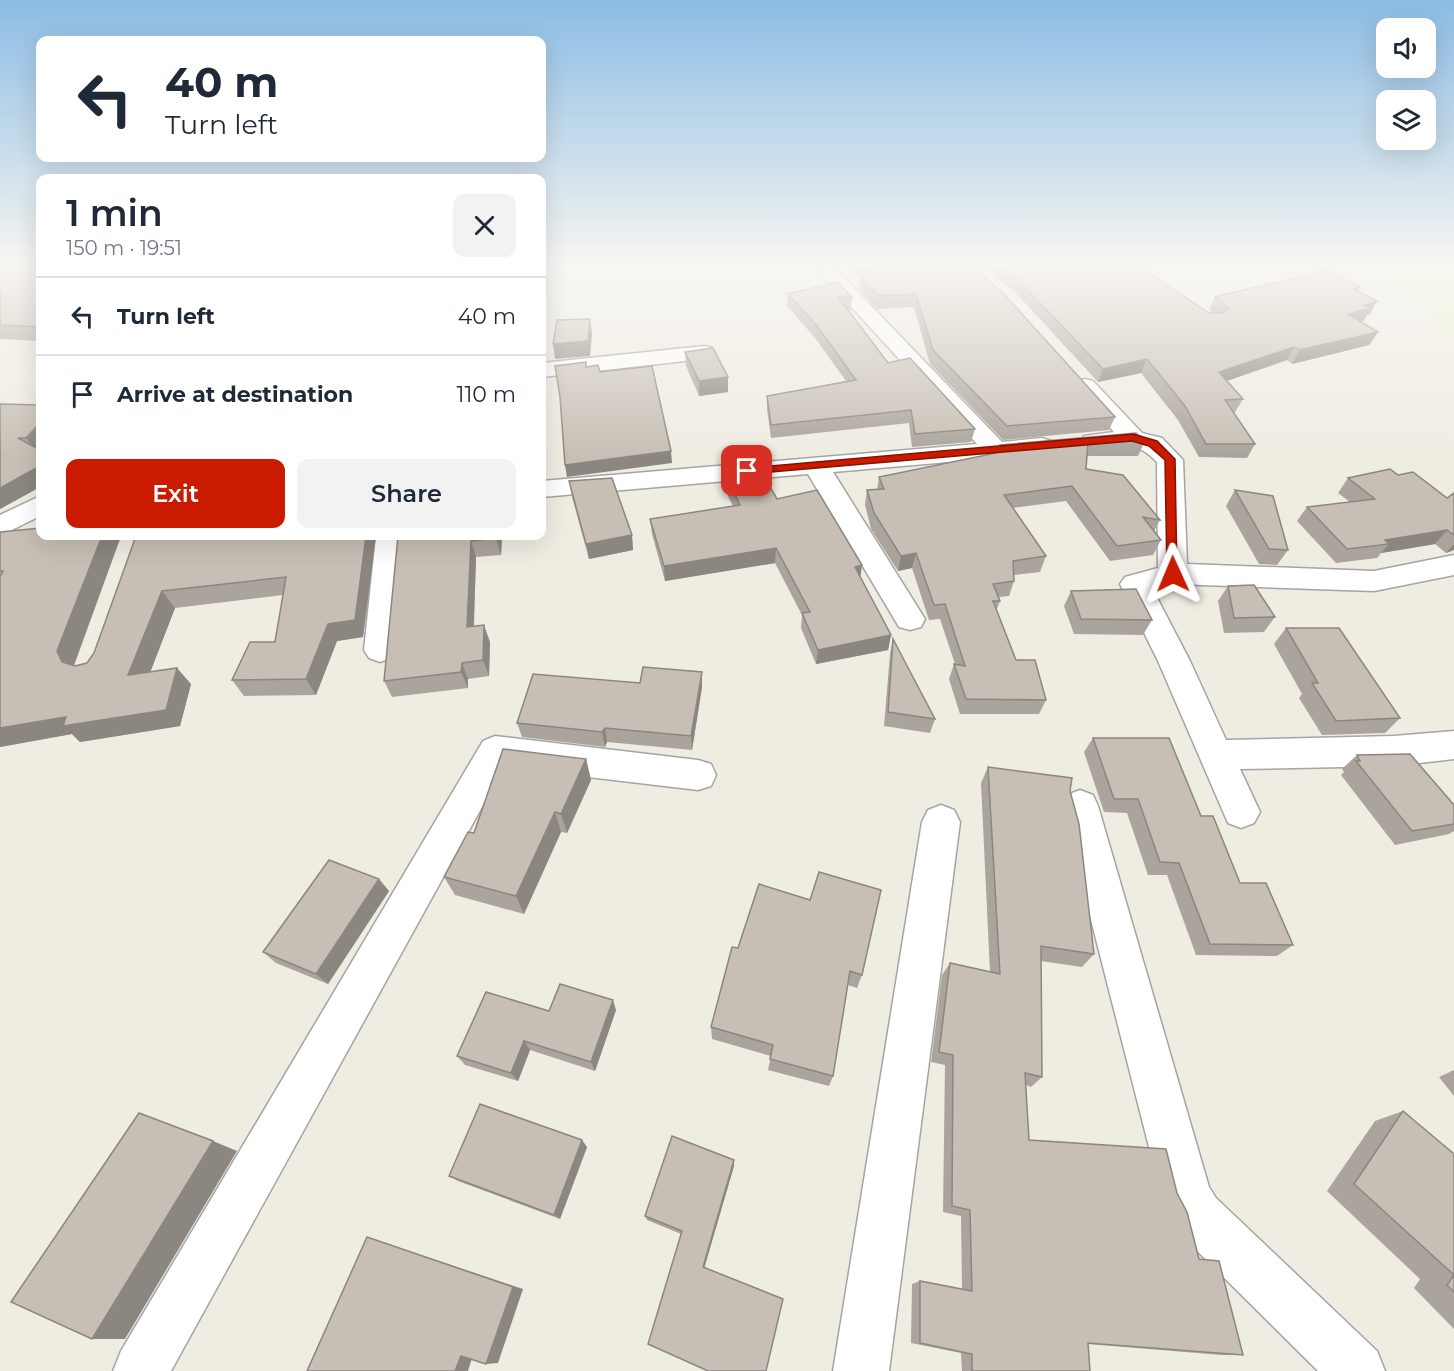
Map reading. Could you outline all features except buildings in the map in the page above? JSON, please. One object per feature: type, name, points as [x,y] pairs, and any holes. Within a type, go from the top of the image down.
[{"type":"street","points":[[882,329],[996,450]]},
{"type":"street","points":[[546,370],[704,354]]},
{"type":"street","points":[[1070,369],[1133,438]]},
{"type":"street","points":[[546,489],[1133,438],[1153,443],[1170,459],[1173,574]]},
{"type":"street","points":[[816,465],[910,619]]},
{"type":"street","points":[[0,527],[36,508]]},
{"type":"street","points":[[0,540],[33,537]]},
{"type":"street","points":[[380,650],[390,540]]},
{"type":"street","points":[[1241,812],[1174,661],[1135,584],[1173,574],[1374,581],[1454,565]]},
{"type":"street","points":[[1216,755],[1394,751],[1454,745]]},
{"type":"street","points":[[141,1371],[495,751],[698,775]]},
{"type":"street","points":[[1080,806],[1188,1198],[1198,1216],[1357,1371]]},
{"type":"street","points":[[861,1371],[941,822]]},
{"type":"green space","points":[[1446,329],[1454,329],[1454,336]]},
{"type":"route","points":[[747,471],[1133,438],[1153,443],[1170,459],[1173,574]]}]
